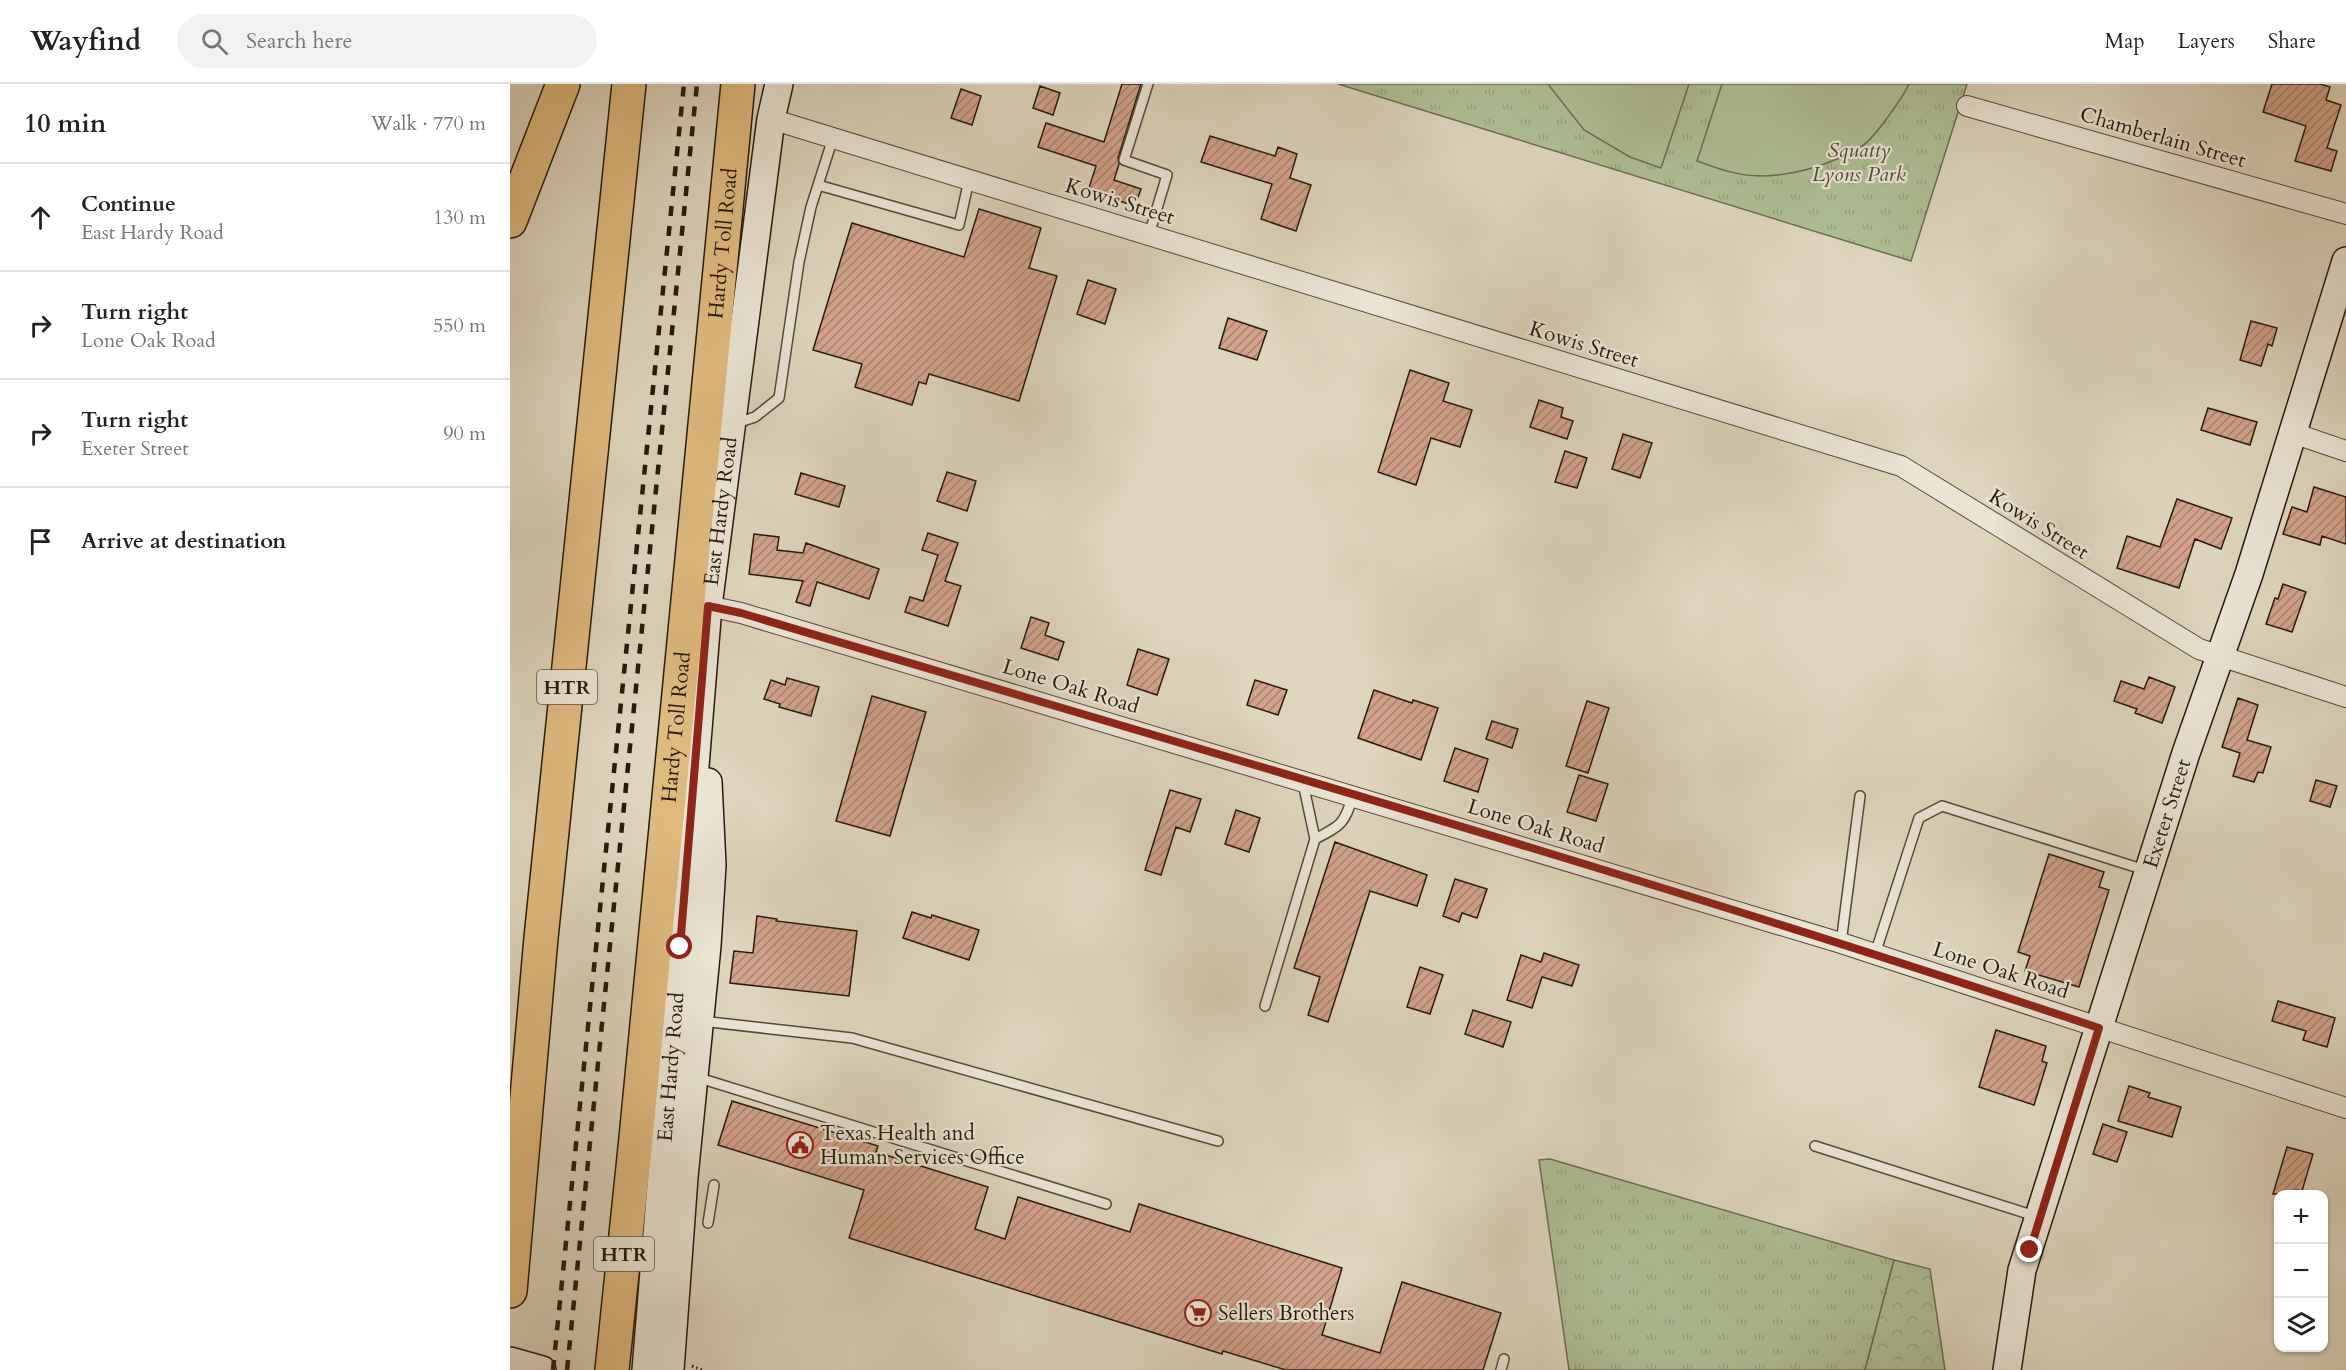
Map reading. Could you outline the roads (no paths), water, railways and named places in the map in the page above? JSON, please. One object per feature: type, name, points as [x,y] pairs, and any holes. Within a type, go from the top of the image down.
[{"type":"highway","points":[[510,220],[563,84]]},
{"type":"highway","name":"HTR","points":[[510,1291],[541,938],[628,84]]},
{"type":"highway","name":"Hardy Toll Road","points":[[612,1370],[641,1093],[738,84]]},
{"type":"main road","name":"East Hardy Road","points":[[646,1370],[708,606],[771,119],[779,84]]},
{"type":"main road","name":"Exeter Street","points":[[2007,1370],[2022,1270],[2219,656],[2249,574],[2346,261]]},
{"type":"main road","points":[[679,1367],[693,1076],[707,946],[712,865],[708,783],[708,606]]},
{"type":"main road","points":[[510,1361],[543,1370]]},
{"type":"street","name":"Chamberlain Street","points":[[1966,106],[2346,214]]},
{"type":"street","name":"Kowis Street","points":[[771,119],[1901,466],[2199,650],[2346,697]]},
{"type":"street","points":[[2293,433],[2346,451]]},
{"type":"street","name":"Lone Oak Road","points":[[708,606],[741,613],[1303,780],[1841,943],[2346,1108]]},
{"type":"lane","points":[[1148,84],[1124,160],[1167,175],[1149,235]]},
{"type":"lane","points":[[732,425],[754,417],[779,398],[799,262],[818,185],[833,138]]},
{"type":"lane","points":[[818,185],[959,225],[969,180]]},
{"type":"lane","points":[[1265,1006],[1315,839],[1303,780]]},
{"type":"lane","points":[[1315,839],[1342,824],[1353,795]]},
{"type":"lane","points":[[1841,943],[1860,796]]},
{"type":"lane","points":[[1875,954],[1919,818],[1942,806],[2149,871]]},
{"type":"lane","points":[[698,1020],[852,1038],[1218,1141]]},
{"type":"lane","points":[[693,1076],[1106,1204]]},
{"type":"lane","points":[[1815,1146],[2040,1217]]},
{"type":"lane","points":[[708,1223],[714,1185]]},
{"type":"lane","points":[[1501,1370],[1504,1359]]},
{"type":"railway","points":[[553,1370],[684,84]]},
{"type":"railway","points":[[567,1370],[697,84]]},
{"type":"place","name":"Texas Health and Human Services Office","points":[[800,1145]]},
{"type":"place","name":"Sellers Brothers","points":[[1198,1313]]},
{"type":"park label","name":"Squatty Lyons Park","points":[[1859,162]]}]
